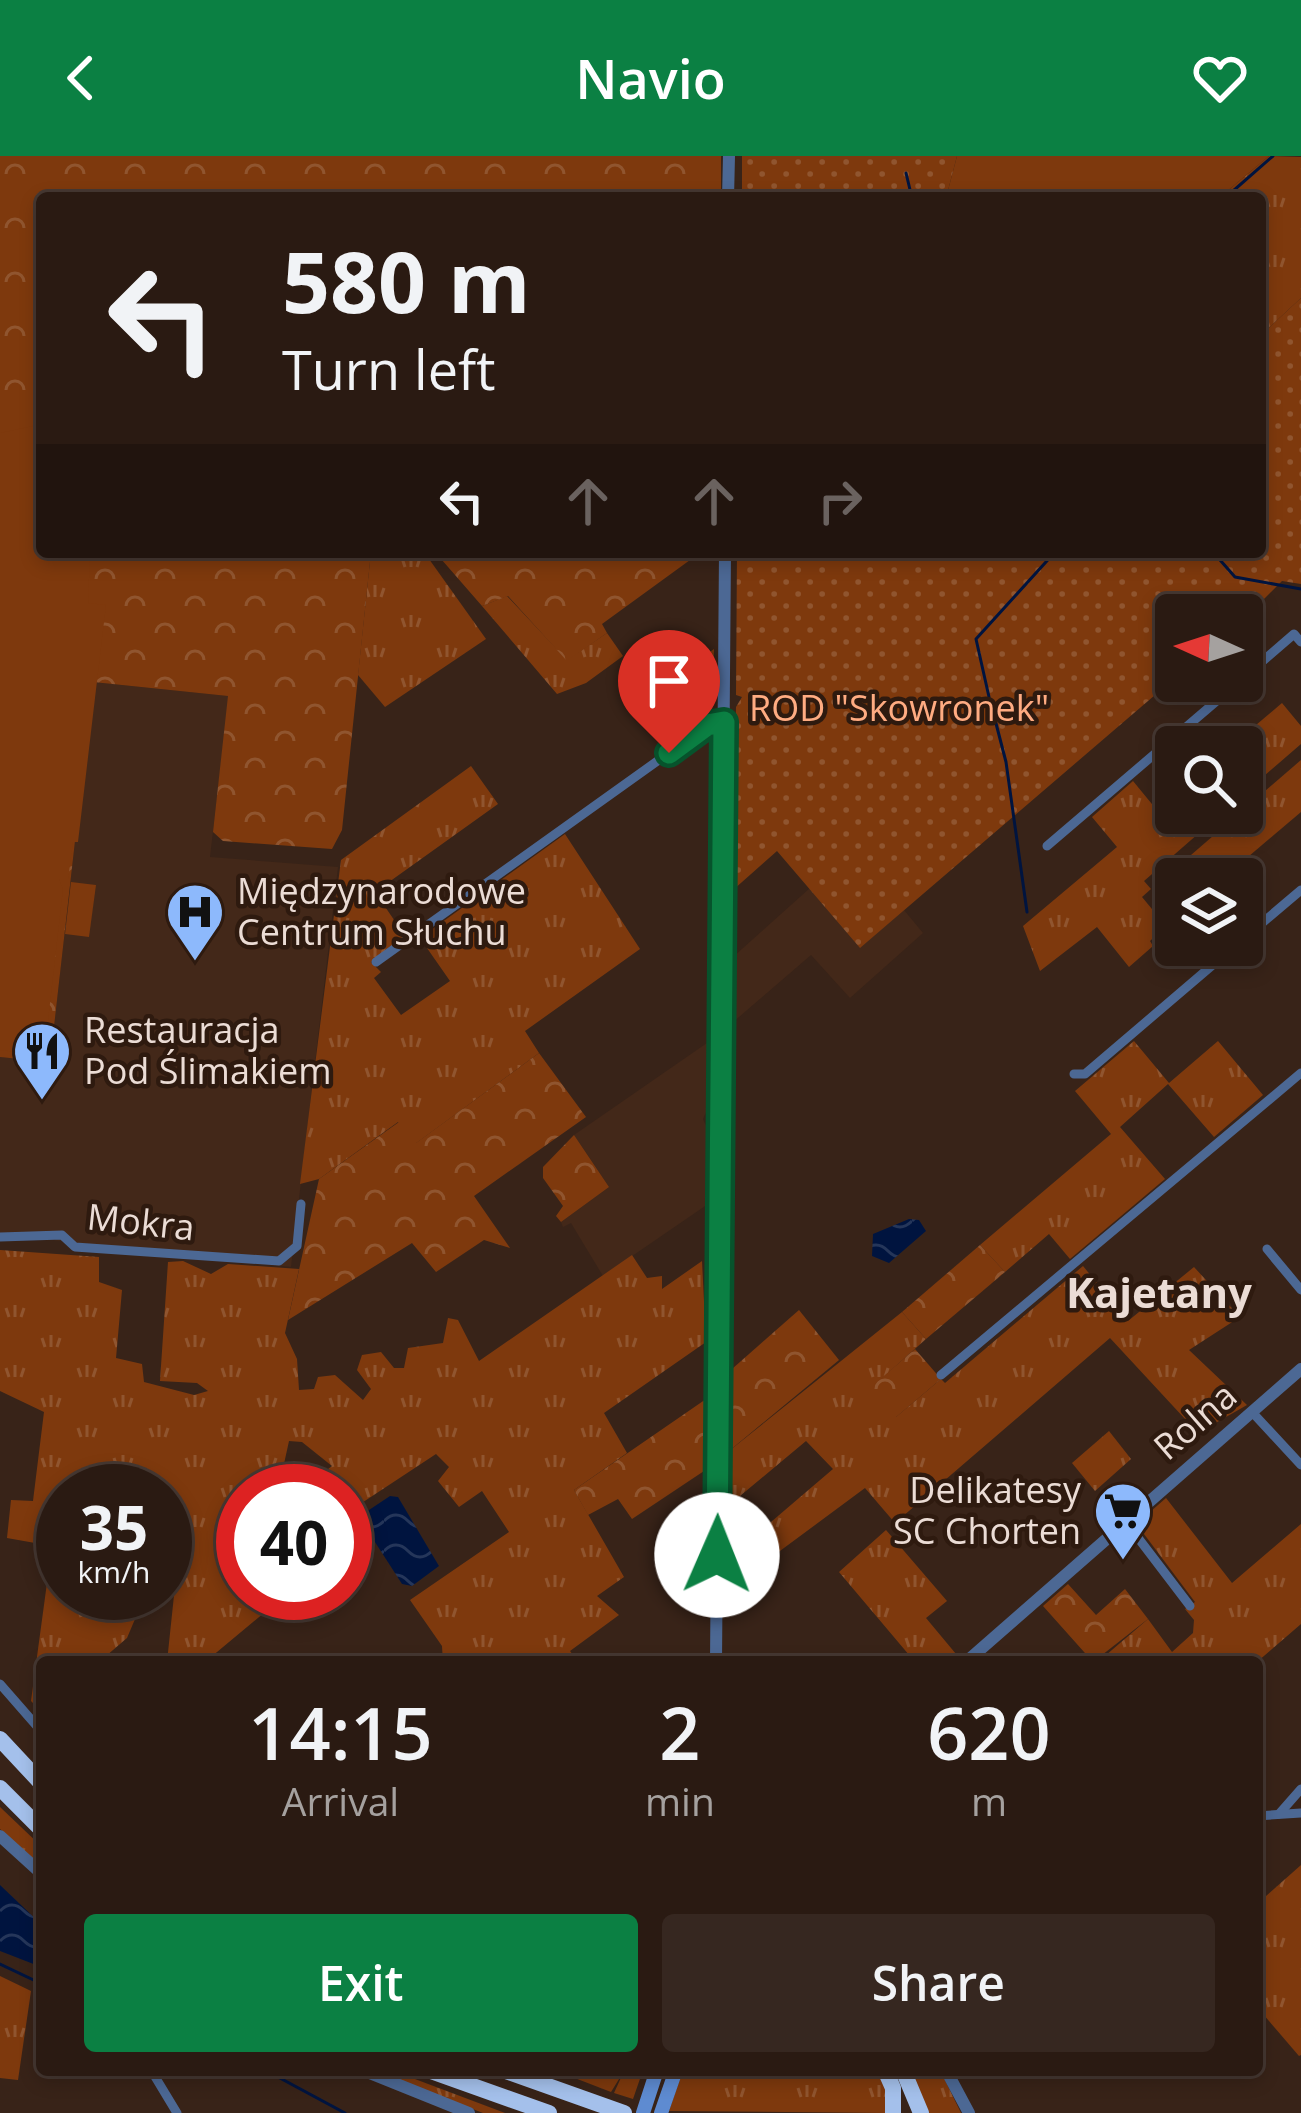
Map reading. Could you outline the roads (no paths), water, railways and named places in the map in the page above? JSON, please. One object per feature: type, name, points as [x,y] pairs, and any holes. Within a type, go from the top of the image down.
[{"type":"highway","points":[[0,1739],[36,1778]]},
{"type":"highway","points":[[0,1788],[36,1823]]},
{"type":"highway","points":[[445,2076],[549,2113]]},
{"type":"highway","points":[[520,2076],[624,2113]]},
{"type":"highway","points":[[888,2076],[893,2087],[893,2113]]},
{"type":"highway","points":[[906,2076],[921,2113]]},
{"type":"main road","points":[[643,2113],[655,2076]]},
{"type":"main road","points":[[662,2113],[674,2076]]},
{"type":"street","points":[[728,192],[729,156]]},
{"type":"street","points":[[716,1656],[725,558]]},
{"type":"street","points":[[1263,661],[1294,634],[1301,642]]},
{"type":"street","points":[[1047,846],[1215,702]]},
{"type":"street","points":[[376,962],[705,727],[724,722]]},
{"type":"street","points":[[1263,922],[1301,890]]},
{"type":"street","points":[[1074,1074],[1085,1074],[1212,966]]},
{"type":"street","points":[[941,1375],[1301,1072]]},
{"type":"street","name":"Mokra","points":[[0,1237],[62,1235],[77,1247],[279,1261],[297,1246],[301,1204]]},
{"type":"street","points":[[1267,1250],[1301,1290]]},
{"type":"street","name":"Rolna","points":[[973,1656],[1301,1369]]},
{"type":"street","points":[[1252,1412],[1301,1465]]},
{"type":"street","points":[[1126,1522],[1190,1606]]},
{"type":"street","points":[[0,1684],[36,1725]]},
{"type":"street","points":[[1279,1814],[1301,1789]]},
{"type":"street","points":[[1263,1815],[1301,1813]]},
{"type":"street","points":[[0,1836],[36,1869]]},
{"type":"street","points":[[155,2076],[177,2113]]},
{"type":"street","points":[[377,2076],[469,2113]]},
{"type":"street","points":[[949,2076],[969,2113]]},
{"type":"water","points":[[909,1219],[919,1220],[926,1231],[889,1263],[872,1256],[873,1234]]},
{"type":"water","points":[[390,1496],[398,1497],[439,1566],[412,1586],[402,1584],[372,1537],[372,1508]]},
{"type":"water","points":[[0,1885],[36,1919],[36,1965],[0,1951]]},
{"type":"waterway","points":[[1232,192],[1273,156]]},
{"type":"waterway","points":[[906,173],[911,192]]},
{"type":"waterway","points":[[989,697],[976,639],[1050,558]]},
{"type":"waterway","points":[[1218,558],[1235,577],[1301,589]]},
{"type":"waterway","points":[[992,708],[1006,762],[1027,912]]},
{"type":"waterway","points":[[0,1964],[36,1981]]},
{"type":"waterway","points":[[276,2076],[345,2113]]},
{"type":"place","name":"Międzynarodowe Centrum Słuchu","points":[[195,963]]},
{"type":"place","name":"Restauracja Pod Ślimakiem","points":[[42,1102]]},
{"type":"place","name":"Delikatesy SC Chorten","points":[[1123,1562]]},
{"type":"district","name":"Kajetany","points":[[1159,1293]]},
{"type":"park label","name":"ROD \"Skowronek\"","points":[[899,708]]}]
